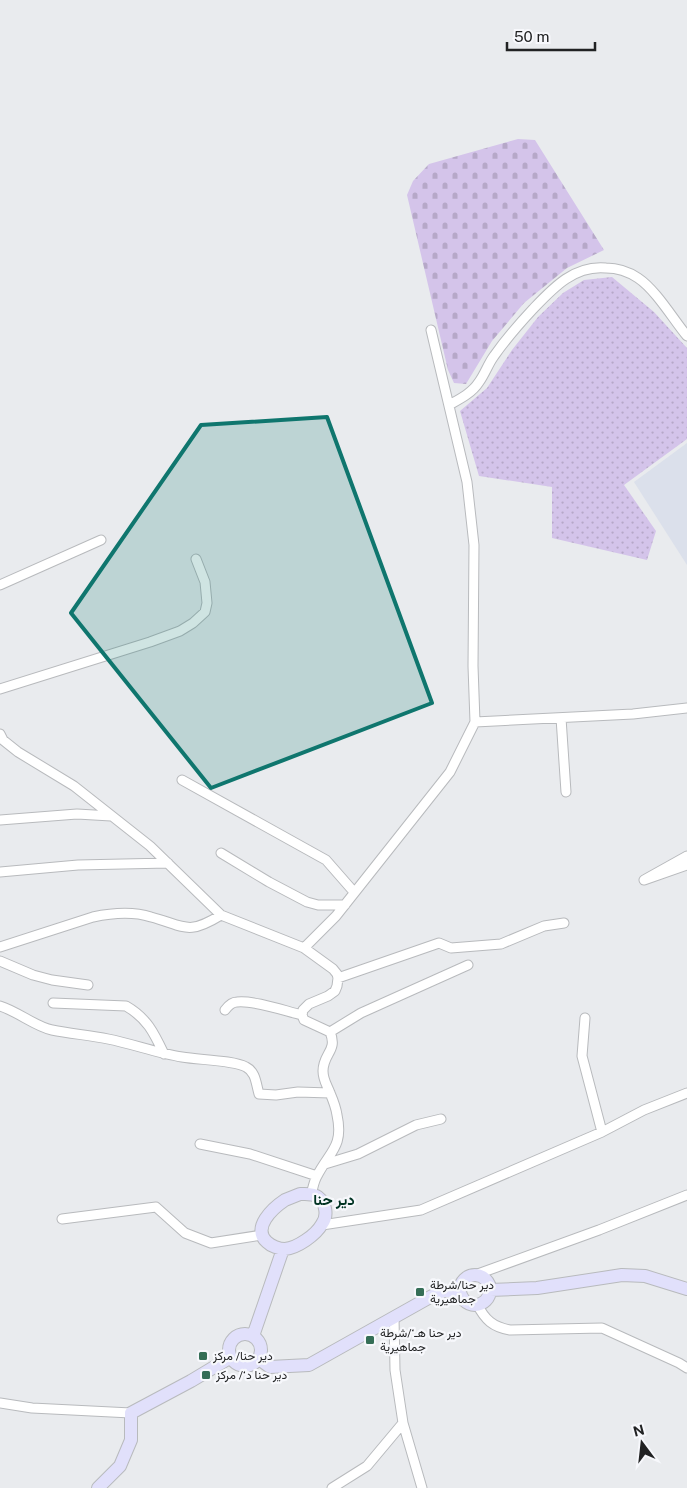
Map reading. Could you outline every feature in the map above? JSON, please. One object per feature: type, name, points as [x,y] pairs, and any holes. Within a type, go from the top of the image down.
[{"type":"street","points":[[449,405],[471,392],[479,383],[494,357],[517,326],[549,292],[571,275],[586,268],[614,268],[638,278],[652,291],[687,336]]},
{"type":"street","points":[[304,948],[336,916],[450,772],[475,722],[473,666],[474,545],[467,482],[431,330]]},
{"type":"street","points":[[0,585],[101,540]]},
{"type":"street","points":[[0,689],[150,642],[180,631],[193,623],[205,612],[207,603],[205,582],[196,559]]},
{"type":"street","points":[[475,722],[633,714],[687,708]]},
{"type":"street","points":[[562,718],[566,792]]},
{"type":"street","points":[[0,734],[3,740],[18,752],[74,786],[150,846],[221,915],[304,948],[337,974],[335,991],[308,1004],[303,1010],[302,1015],[304,1020],[330,1032],[333,1040],[333,1045],[325,1058],[323,1079],[337,1115],[339,1134],[334,1150],[317,1176],[311,1194]]},
{"type":"street","points":[[182,780],[326,860],[354,892]]},
{"type":"street","points":[[0,820],[77,814],[112,816]]},
{"type":"street","points":[[221,853],[307,902],[318,905],[345,904]]},
{"type":"street","points":[[687,856],[644,880],[687,865]]},
{"type":"street","points":[[0,872],[78,865],[168,863]]},
{"type":"street","points":[[0,947],[106,914],[136,914],[185,928],[205,924],[221,915]]},
{"type":"street","points":[[338,978],[439,943],[451,948],[501,944],[544,926],[564,923]]},
{"type":"street","points":[[0,961],[33,975],[52,980],[88,985]]},
{"type":"street","points":[[330,1032],[361,1012],[468,965]]},
{"type":"street","points":[[225,1010],[228,1005],[236,1002],[254,1003],[302,1015]]},
{"type":"street","points":[[52,1003],[126,1006],[143,1018],[153,1031],[164,1054]]},
{"type":"street","points":[[0,1006],[49,1030],[106,1038],[164,1054],[232,1063],[246,1067],[254,1073],[259,1094],[330,1093]]},
{"type":"street","points":[[584,1018],[582,1056],[602,1132]]},
{"type":"street","points":[[322,1225],[421,1210],[602,1132],[644,1110],[687,1093]]},
{"type":"street","points":[[324,1164],[358,1154],[416,1125],[441,1119]]},
{"type":"street","points":[[200,1144],[250,1154],[317,1176]]},
{"type":"street","points":[[300,1194],[318,1196],[324,1204],[326,1212],[322,1225],[316,1232],[295,1246],[284,1249],[274,1247],[266,1242],[261,1228],[274,1209],[286,1200],[300,1194]]},
{"type":"street","points":[[475,1275],[486,1280],[490,1290],[486,1299],[477,1304],[468,1303],[464,1300],[460,1291],[464,1279],[468,1276],[599,1230],[687,1195]]},
{"type":"street","points":[[62,1219],[156,1206],[185,1233],[211,1243],[262,1235]]},
{"type":"street","points":[[254,1336],[284,1249]]},
{"type":"street","points":[[490,1290],[537,1288],[622,1275],[645,1276],[687,1289]]},
{"type":"street","points":[[259,1359],[270,1367],[309,1365],[432,1296],[444,1291],[460,1291]]},
{"type":"street","points":[[477,1304],[485,1319],[500,1328],[510,1330],[602,1328],[687,1368]]},
{"type":"street","points":[[394,1317],[395,1370],[404,1423],[422,1488]]},
{"type":"street","points":[[242,1334],[254,1336],[262,1348],[259,1359],[250,1366],[245,1367],[234,1363],[230,1357],[232,1341],[242,1334]]},
{"type":"street","points":[[0,1403],[32,1408],[131,1413],[191,1381],[230,1357]]},
{"type":"street","points":[[98,1488],[120,1466],[131,1440],[131,1413]]},
{"type":"street","points":[[332,1488],[367,1466],[404,1423]]},
{"type":"highlighted area","points":[[327,417],[432,703],[211,788],[71,613],[201,425]]},
{"type":"shaded area","points":[[687,443],[687,565],[634,482]]},
{"type":"green space","points":[[518,139],[535,140],[604,250],[567,268],[524,303],[492,341],[466,384],[454,383],[448,370],[407,195],[413,181],[429,164]]},
{"type":"green space","points":[[612,277],[654,312],[687,348],[687,439],[624,485],[656,531],[647,560],[552,538],[552,487],[479,476],[460,411],[487,388],[512,350],[538,317],[563,293],[584,280]]},
{"type":"place","name":"دير حنا/شرطة جماهيرية","points":[[420,1292]]},
{"type":"place","name":"دير حنا هـ‘/شرطة جماهيرية","points":[[370,1340]]},
{"type":"place","name":"دير حنا/ مركز","points":[[203,1356]]},
{"type":"place","name":"دير حنا د‘/ مركز","points":[[206,1375]]},
{"type":"district","name":"دير حنا","points":[[334,1199]]}]
